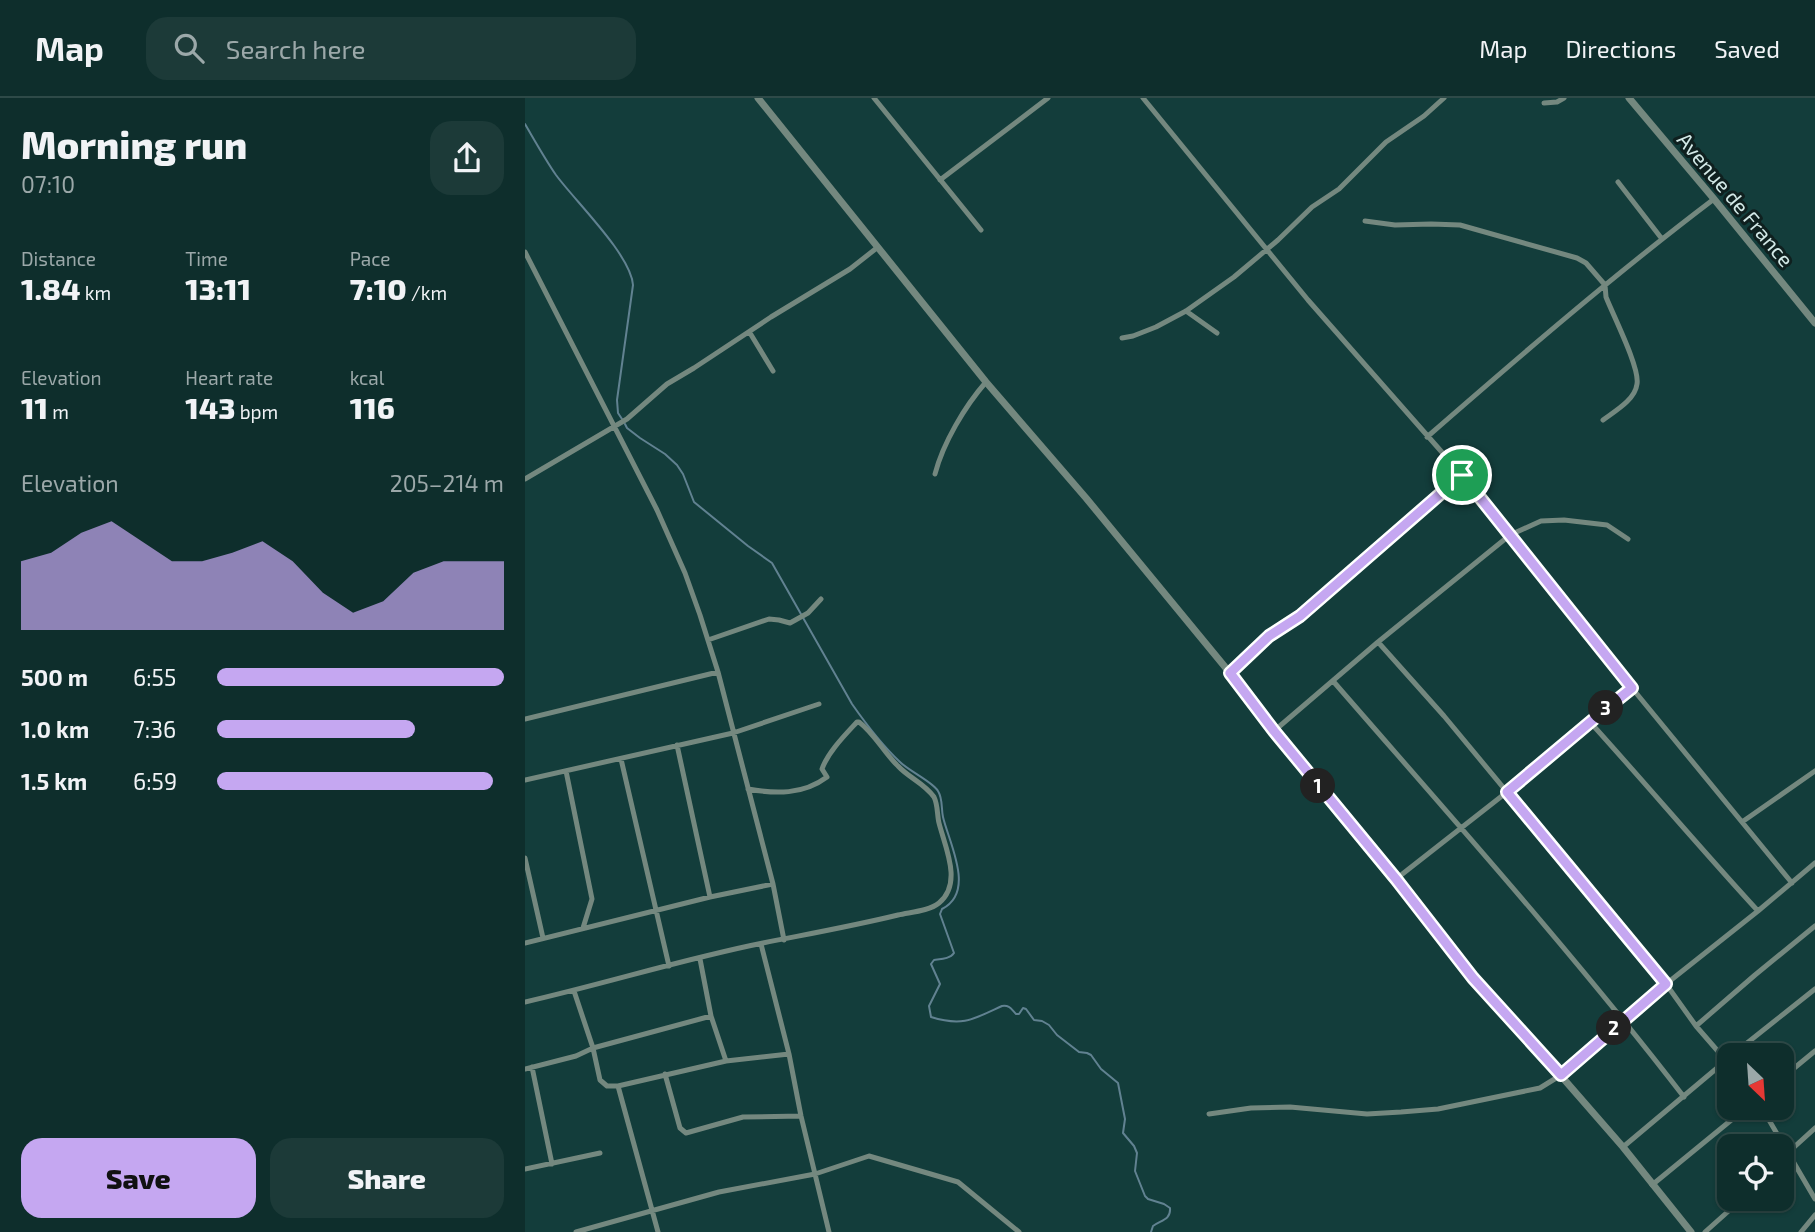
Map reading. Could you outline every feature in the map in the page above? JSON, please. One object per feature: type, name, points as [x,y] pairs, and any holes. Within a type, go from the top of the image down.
[{"type":"street","points":[[758,98],[986,382],[1078,488],[1230,673],[1473,978],[1561,1075],[1692,1232]]},
{"type":"street","points":[[874,98],[981,230]]},
{"type":"street","points":[[940,180],[1048,98]]},
{"type":"street","points":[[1143,98],[1266,249],[1462,475],[1792,883]]},
{"type":"street","points":[[1122,338],[1156,327],[1185,311],[1234,277],[1312,207],[1339,189],[1386,142],[1424,116],[1444,98]]},
{"type":"street","points":[[1544,103],[1557,102],[1564,98]]},
{"type":"street","name":"Avenue de France","points":[[1629,98],[1815,323]]},
{"type":"street","points":[[1618,183],[1662,239]]},
{"type":"street","points":[[1427,437],[1605,285],[1714,199]]},
{"type":"street","points":[[1366,221],[1395,225],[1460,225],[1577,258],[1586,264],[1605,285],[1606,296],[1632,360],[1637,384],[1634,393],[1603,419]]},
{"type":"street","points":[[525,479],[627,419],[667,384],[850,269],[878,247]]},
{"type":"street","points":[[525,252],[616,425],[683,568],[718,672],[773,884],[784,940]]},
{"type":"street","points":[[1185,311],[1217,333]]},
{"type":"street","points":[[750,333],[773,371]]},
{"type":"street","points":[[935,474],[944,448],[974,396],[986,382]]},
{"type":"street","points":[[1230,673],[1269,636],[1300,616],[1462,475]]},
{"type":"street","points":[[1274,731],[1510,534],[1541,521],[1564,520],[1607,525],[1628,539]]},
{"type":"street","points":[[708,640],[769,620],[790,623],[808,613],[821,599]]},
{"type":"street","points":[[1378,642],[1444,716],[1666,984],[1696,1026],[1717,1047]]},
{"type":"street","points":[[525,719],[718,672]]},
{"type":"street","points":[[1333,681],[1624,1019],[1684,1097]]},
{"type":"street","points":[[1396,879],[1507,792],[1632,688]]},
{"type":"street","points":[[525,780],[733,733],[819,704]]},
{"type":"street","points":[[525,1002],[700,958],[862,925],[937,905],[951,884],[947,845],[939,822],[936,801],[919,782],[896,765],[859,722],[827,759],[822,769],[827,778],[784,793],[748,789]]},
{"type":"street","points":[[1590,722],[1758,911]]},
{"type":"street","points":[[677,745],[710,897]]},
{"type":"street","points":[[621,759],[669,966]]},
{"type":"street","points":[[566,771],[592,899],[583,928]]},
{"type":"street","points":[[1742,822],[1815,771]]},
{"type":"street","points":[[525,858],[543,938]]},
{"type":"street","points":[[1209,1114],[1264,1107],[1367,1114],[1438,1109],[1537,1089],[1561,1075],[1624,1019],[1815,863]]},
{"type":"street","points":[[525,943],[773,884]]},
{"type":"street","points":[[1696,1026],[1815,926]]},
{"type":"street","points":[[761,944],[829,1232]]},
{"type":"street","points":[[700,958],[711,1016],[726,1061]]},
{"type":"street","points":[[1749,1043],[1815,989]]},
{"type":"street","points":[[574,990],[593,1048],[600,1080],[607,1086],[618,1086],[726,1061],[789,1054]]},
{"type":"street","points":[[525,1069],[711,1016]]},
{"type":"street","points":[[1794,1068],[1815,1051]]},
{"type":"street","points":[[533,1067],[552,1164]]},
{"type":"street","points":[[1623,1147],[1717,1069]]},
{"type":"street","points":[[665,1074],[680,1128],[686,1133],[743,1117],[801,1116]]},
{"type":"street","points":[[618,1086],[658,1232]]},
{"type":"street","points":[[1653,1185],[1732,1120]]},
{"type":"street","points":[[1794,1147],[1815,1128]]},
{"type":"street","points":[[525,1169],[600,1153]]},
{"type":"street","points":[[576,1232],[723,1191],[815,1174],[865,1156],[960,1183],[1019,1232]]},
{"type":"street","points":[[1794,1163],[1815,1199]]},
{"type":"street","points":[[1705,1232],[1729,1211]]},
{"type":"street","points":[[1801,1232],[1815,1215]]},
{"type":"waterway","points":[[525,124],[556,175],[601,228],[630,273],[633,285],[617,400],[618,413],[622,419]]},
{"type":"waterway","points":[[625,424],[677,465],[694,502],[772,563],[857,712],[893,755],[938,791],[959,879],[952,901],[940,914],[954,953],[948,958],[934,960],[931,964],[940,984],[929,1006],[931,1017],[960,1021],[976,1018],[1002,1006],[1009,1007],[1016,1014],[1023,1008],[1034,1020],[1049,1025],[1079,1052],[1091,1055],[1101,1069],[1118,1083],[1125,1119],[1123,1133],[1137,1153],[1135,1171],[1145,1196],[1170,1208],[1167,1217],[1153,1226],[1151,1232]]},
{"type":"route","points":[[1462,475],[1632,688],[1507,792],[1666,984],[1561,1075],[1473,978],[1230,673],[1269,636],[1300,616],[1462,475]]}]
